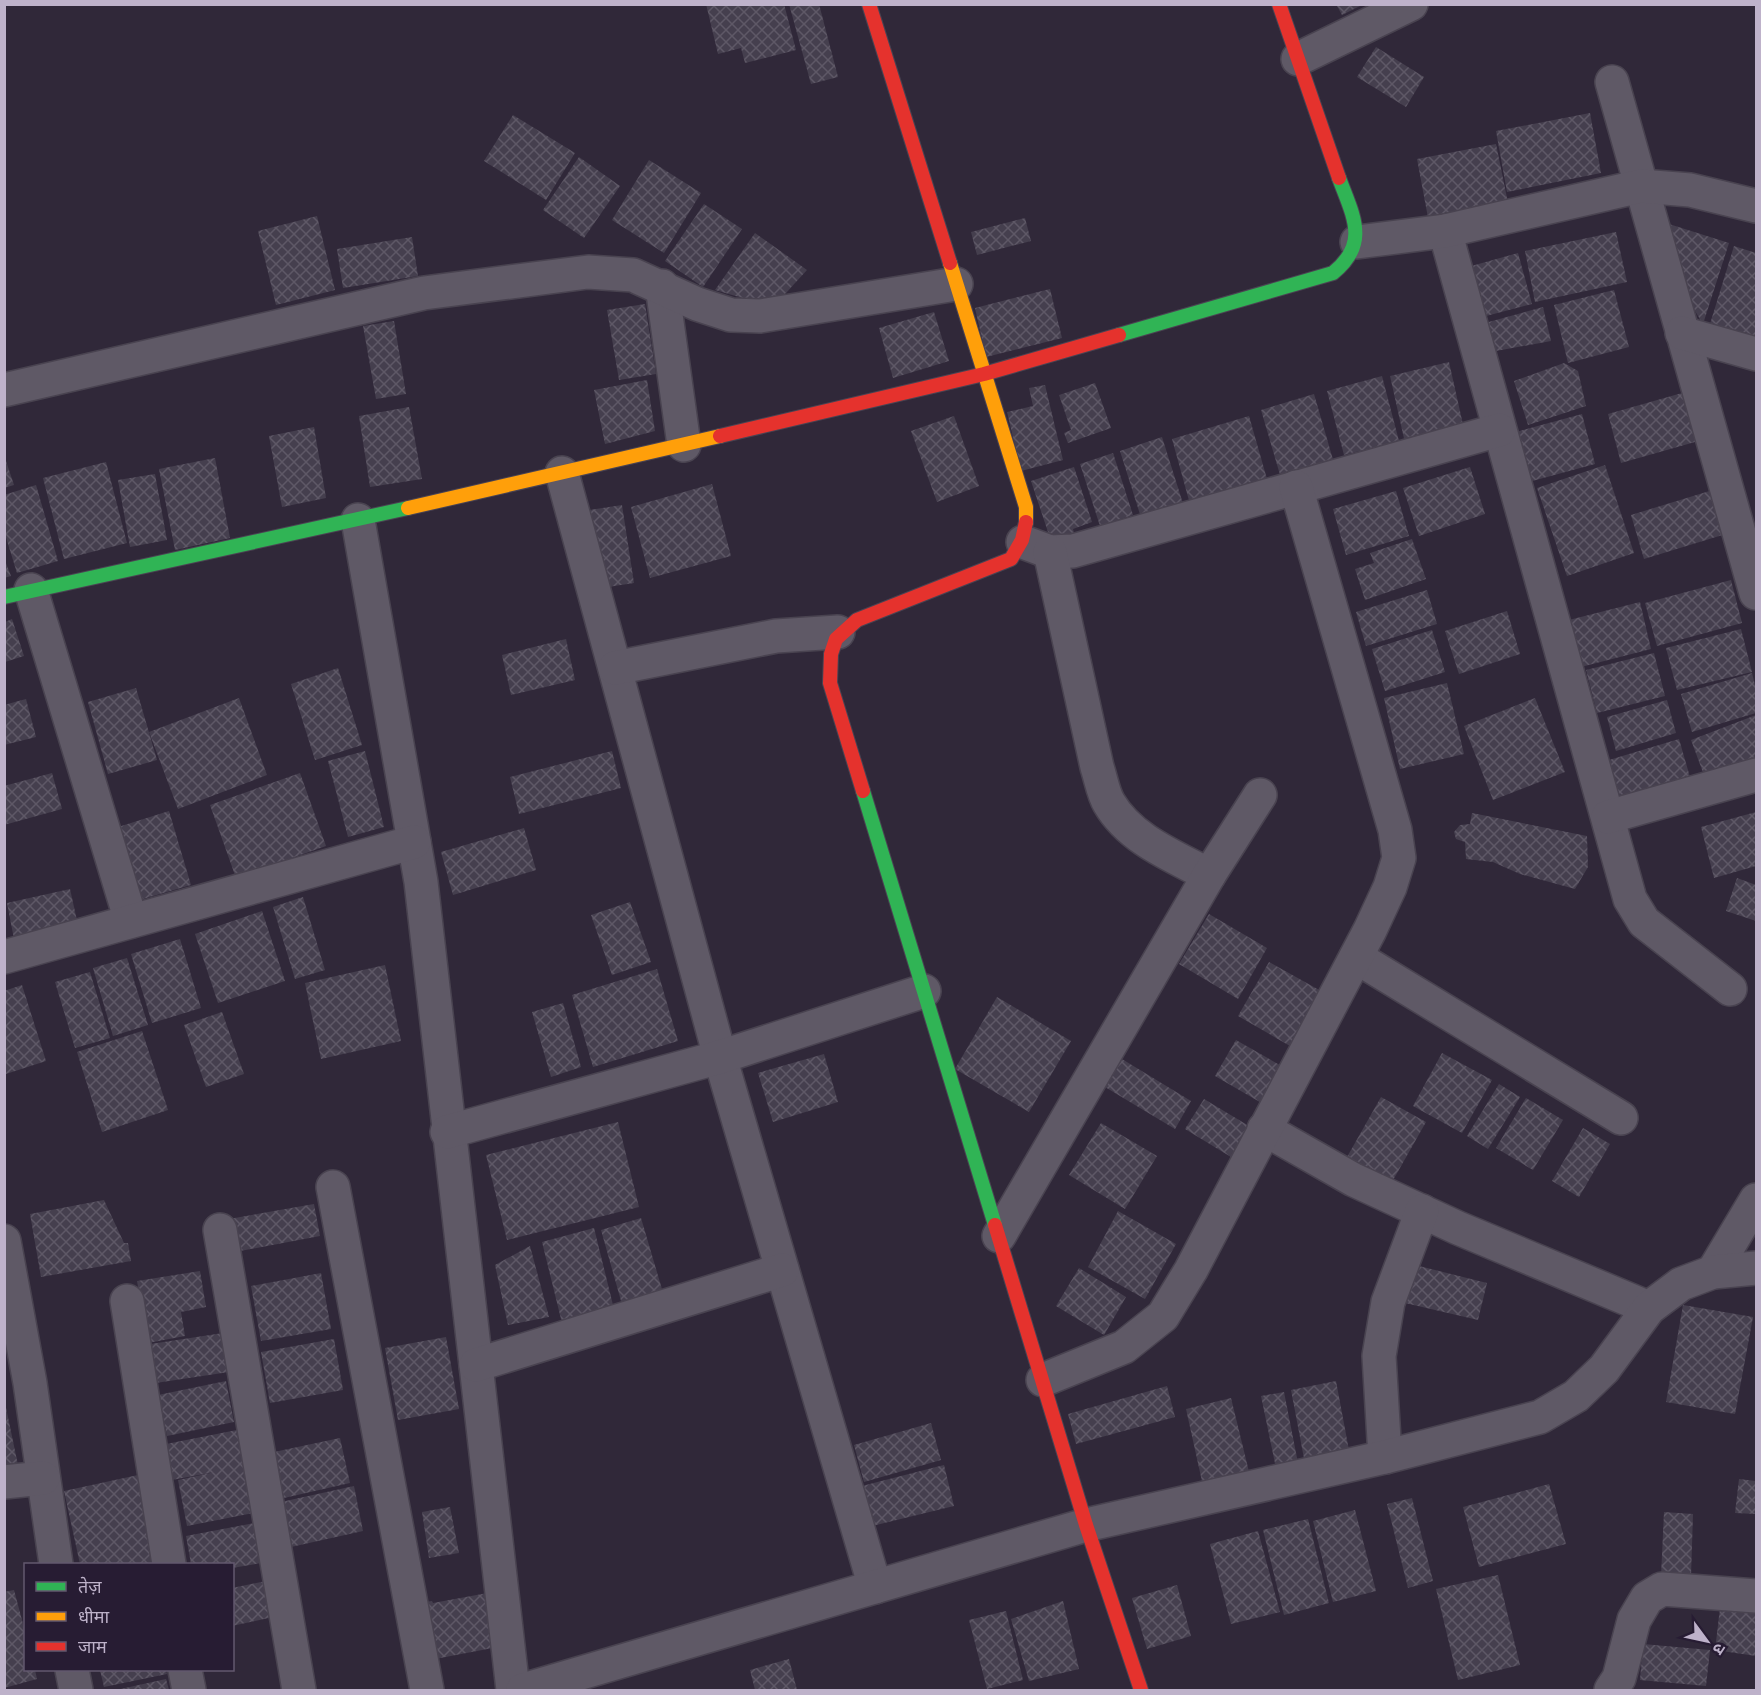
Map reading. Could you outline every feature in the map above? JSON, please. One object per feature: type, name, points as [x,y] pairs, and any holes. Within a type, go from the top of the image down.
[{"type":"street","points":[[869,4],[1026,507],[1028,523],[1037,547],[1108,801],[1124,825],[1156,847],[1209,875]]},
{"type":"street","points":[[131,921],[18,593],[358,520],[984,374],[1333,273],[1350,259],[1358,242],[1354,220],[1279,4]]},
{"type":"street","points":[[1298,59],[1412,4]]},
{"type":"street","points":[[1612,82],[1682,333],[1754,573]]},
{"type":"street","points":[[1358,242],[1445,231],[1641,186],[1690,190],[1756,206]]},
{"type":"street","points":[[1445,231],[1498,430],[1630,899],[1644,922],[1730,989]]},
{"type":"street","points":[[4,390],[424,293],[588,272],[633,275],[662,286],[697,304],[720,311],[760,316],[956,284]]},
{"type":"street","points":[[662,286],[684,445]]},
{"type":"street","points":[[1682,333],[1756,354]]},
{"type":"street","points":[[615,668],[776,636],[838,632],[857,620],[1037,547],[1073,551],[1498,430]]},
{"type":"street","points":[[562,473],[720,1058],[875,1587]]},
{"type":"street","points":[[1043,1380],[1124,1347],[1163,1316],[1191,1270],[1356,957],[1390,887],[1399,858],[1395,830],[1296,488]]},
{"type":"street","points":[[358,520],[414,842],[513,1690]]},
{"type":"street","points":[[838,632],[829,659],[830,682],[1086,1525],[1141,1690]]},
{"type":"street","points":[[1608,817],[1756,775]]},
{"type":"street","points":[[999,1236],[1209,875],[1260,795]]},
{"type":"street","points":[[4,957],[414,842]]},
{"type":"street","points":[[1356,957],[1621,1118]]},
{"type":"street","points":[[447,1132],[720,1058],[924,991]]},
{"type":"street","points":[[1264,1129],[1354,1180],[1649,1308]]},
{"type":"street","points":[[333,1187],[427,1690]]},
{"type":"street","points":[[1713,1272],[1756,1200]]},
{"type":"street","points":[[1385,1457],[1379,1356],[1388,1302],[1422,1211]]},
{"type":"street","points":[[220,1230],[299,1690]]},
{"type":"street","points":[[7,1258],[56,1563]]},
{"type":"street","points":[[523,1690],[1086,1525],[1385,1457],[1540,1417],[1576,1396],[1604,1369],[1649,1308],[1681,1284],[1713,1272],[1756,1268]]},
{"type":"street","points":[[476,1365],[782,1270]]},
{"type":"street","points":[[127,1301],[169,1563]]},
{"type":"street","points":[[4,1482],[43,1478]]},
{"type":"street","points":[[1611,1690],[1619,1678],[1634,1620],[1647,1598],[1662,1589],[1756,1596]]},
{"type":"street","points":[[72,1671],[76,1690]]},
{"type":"street","points":[[185,1671],[189,1690]]},
{"type":"building","points":[[706,4],[784,4],[796,50],[745,63],[741,48],[718,54]]},
{"type":"building","points":[[789,4],[819,4],[838,77],[811,84]]},
{"type":"building","points":[[1336,4],[1364,4],[1342,15]]},
{"type":"building","points":[[1376,47],[1424,77],[1406,107],[1357,77]]},
{"type":"building","points":[[1590,113],[1601,173],[1507,192],[1496,131]]},
{"type":"building","points":[[513,115],[575,153],[546,200],[484,161]]},
{"type":"building","points":[[1496,144],[1509,208],[1429,223],[1417,159]]},
{"type":"building","points":[[579,157],[620,186],[584,238],[543,210]]},
{"type":"building","points":[[649,160],[701,193],[664,253],[612,220]]},
{"type":"building","points":[[704,204],[742,229],[703,287],[665,261]]},
{"type":"building","points":[[317,216],[335,290],[276,305],[258,231]]},
{"type":"building","points":[[1025,218],[1031,241],[977,255],[971,232]]},
{"type":"building","points":[[1669,224],[1729,243],[1703,324],[1682,290]]},
{"type":"building","points":[[1616,232],[1627,282],[1535,302],[1525,251]]},
{"type":"building","points":[[755,233],[807,270],[773,307],[715,290]]},
{"type":"building","points":[[412,237],[418,276],[343,288],[337,249]]},
{"type":"building","points":[[1734,246],[1756,253],[1756,337],[1710,324]]},
{"type":"building","points":[[1518,253],[1532,304],[1471,320],[1457,270]]},
{"type":"building","points":[[1050,289],[1062,338],[986,357],[975,308]]},
{"type":"building","points":[[1614,290],[1629,347],[1568,363],[1554,305]]},
{"type":"building","points":[[645,304],[656,374],[619,380],[607,310]]},
{"type":"building","points":[[1543,307],[1551,341],[1485,353],[1474,326]]},
{"type":"building","points":[[934,312],[949,361],[893,378],[879,328]]},
{"type":"building","points":[[394,321],[406,394],[376,399],[363,326]]},
{"type":"building","points":[[1449,362],[1464,429],[1405,443],[1390,376]]},
{"type":"building","points":[[1564,363],[1578,371],[1586,406],[1528,425],[1514,381]]},
{"type":"building","points":[[1382,376],[1399,441],[1344,455],[1327,391]]},
{"type":"building","points":[[647,380],[655,431],[605,444],[594,390]]},
{"type":"building","points":[[1095,383],[1111,428],[1068,443],[1064,433],[1071,430],[1059,395]]},
{"type":"building","points":[[1045,385],[1063,460],[1021,471],[1007,412],[1033,406],[1029,388]]},
{"type":"building","points":[[1689,391],[1702,440],[1621,463],[1608,414]]},
{"type":"building","points":[[1314,394],[1336,470],[1283,485],[1261,410]]},
{"type":"building","points":[[409,407],[422,479],[370,487],[359,416]]},
{"type":"building","points":[[1582,414],[1595,464],[1518,485],[1505,435]]},
{"type":"building","points":[[954,416],[979,486],[937,502],[911,431]]},
{"type":"building","points":[[1249,416],[1271,493],[1193,515],[1172,439]]},
{"type":"building","points":[[314,427],[326,498],[282,507],[269,436]]},
{"type":"building","points":[[1162,437],[1186,513],[1144,527],[1120,451]]},
{"type":"building","points":[[1113,453],[1133,515],[1100,526],[1080,464]]},
{"type":"building","points":[[4,455],[14,485],[4,488]]},
{"type":"building","points":[[215,458],[230,538],[175,550],[159,469]]},
{"type":"building","points":[[106,462],[127,543],[64,559],[43,478]]},
{"type":"building","points":[[1605,465],[1634,553],[1567,576],[1537,488]]},
{"type":"building","points":[[1074,467],[1092,522],[1073,529],[1075,536],[1052,544],[1031,481]]},
{"type":"building","points":[[1470,467],[1485,514],[1419,536],[1403,488]]},
{"type":"building","points":[[155,474],[167,540],[130,547],[118,480]]},
{"type":"building","points":[[712,484],[731,556],[650,578],[631,507]]},
{"type":"building","points":[[36,485],[58,561],[17,573],[4,531],[4,495]]},
{"type":"building","points":[[1716,489],[1729,533],[1644,559],[1631,515]]},
{"type":"building","points":[[1396,491],[1409,536],[1346,555],[1333,509]]},
{"type":"building","points":[[622,505],[634,583],[595,589],[583,511]]},
{"type":"building","points":[[1412,539],[1426,579],[1365,600],[1355,569],[1374,563],[1370,553]]},
{"type":"building","points":[[4,558],[11,576],[4,578]]},
{"type":"building","points":[[1731,580],[1742,623],[1657,646],[1645,603]]},
{"type":"building","points":[[1427,590],[1437,624],[1366,646],[1356,612]]},
{"type":"building","points":[[1640,602],[1651,649],[1577,668],[1565,621]]},
{"type":"building","points":[[1507,611],[1520,654],[1459,674],[1445,631]]},
{"type":"building","points":[[12,619],[24,656],[5,662],[5,622]]},
{"type":"building","points":[[1741,629],[1752,672],[1677,690],[1666,648]]},
{"type":"building","points":[[1432,630],[1445,672],[1385,691],[1372,649]]},
{"type":"building","points":[[566,639],[575,680],[511,695],[502,655]]},
{"type":"building","points":[[1654,653],[1665,696],[1597,713],[1586,670]]},
{"type":"building","points":[[338,668],[362,745],[315,760],[291,684]]},
{"type":"building","points":[[1752,673],[1756,689],[1756,713],[1692,732],[1681,694]]},
{"type":"building","points":[[1447,683],[1464,754],[1400,769],[1384,698]]},
{"type":"building","points":[[136,688],[157,760],[108,774],[88,702]]},
{"type":"building","points":[[239,698],[267,775],[178,809],[149,732]]},
{"type":"building","points":[[1535,698],[1565,772],[1493,800],[1464,726]]},
{"type":"building","points":[[26,699],[36,737],[4,745],[4,705]]},
{"type":"building","points":[[1667,700],[1676,733],[1616,751],[1607,717]]},
{"type":"building","points":[[1756,715],[1756,768],[1708,786],[1691,740]]},
{"type":"building","points":[[1679,739],[1692,784],[1622,806],[1609,760]]},
{"type":"building","points":[[365,751],[384,827],[348,837],[328,761]]},
{"type":"building","points":[[612,751],[621,788],[519,814],[510,777]]},
{"type":"building","points":[[52,773],[62,809],[4,825],[4,786]]},
{"type":"building","points":[[300,773],[326,846],[236,878],[210,805]]},
{"type":"building","points":[[169,811],[191,885],[136,901],[115,828]]},
{"type":"building","points":[[1756,812],[1756,866],[1714,878],[1701,827]]},
{"type":"building","points":[[1472,813],[1587,836],[1588,867],[1575,889],[1520,874],[1493,862],[1466,859],[1465,842],[1456,839],[1454,832],[1460,825],[1470,824]]},
{"type":"building","points":[[524,828],[536,870],[453,895],[441,852]]},
{"type":"building","points":[[1737,878],[1756,885],[1756,921],[1726,911]]},
{"type":"building","points":[[70,889],[78,925],[14,939],[7,903]]},
{"type":"building","points":[[303,897],[325,970],[295,979],[273,907]]},
{"type":"building","points":[[630,902],[651,962],[612,975],[591,915]]},
{"type":"building","points":[[262,911],[285,981],[218,1003],[195,934]]},
{"type":"building","points":[[1209,914],[1267,948],[1238,999],[1179,964]]},
{"type":"building","points":[[180,939],[201,1008],[152,1023],[131,954]]},
{"type":"building","points":[[127,958],[148,1025],[113,1036],[93,968]]},
{"type":"building","points":[[1269,962],[1321,991],[1290,1046],[1238,1016]]},
{"type":"building","points":[[385,965],[401,1041],[321,1059],[305,983]]},
{"type":"building","points":[[657,969],[678,1041],[593,1067],[572,995]]},
{"type":"building","points":[[90,972],[110,1038],[75,1048],[55,982]]},
{"type":"building","points":[[22,985],[46,1061],[6,1074],[4,991]]},
{"type":"building","points":[[997,997],[1071,1041],[1029,1112],[955,1069]]},
{"type":"building","points":[[563,1003],[581,1067],[551,1077],[532,1012]]},
{"type":"building","points":[[222,1012],[244,1074],[206,1087],[184,1025]]},
{"type":"building","points":[[142,1031],[168,1110],[102,1132],[77,1052]]},
{"type":"building","points":[[1236,1040],[1285,1068],[1265,1105],[1215,1076]]},
{"type":"building","points":[[1442,1053],[1492,1080],[1462,1133],[1413,1106]]},
{"type":"building","points":[[824,1054],[838,1102],[773,1122],[758,1073]]},
{"type":"building","points":[[1117,1056],[1191,1101],[1175,1129],[1100,1084]]},
{"type":"building","points":[[1499,1084],[1520,1097],[1488,1149],[1467,1136]]},
{"type":"building","points":[[1381,1097],[1426,1122],[1392,1182],[1347,1157]]},
{"type":"building","points":[[1526,1098],[1563,1120],[1533,1170],[1496,1148]]},
{"type":"building","points":[[1204,1099],[1249,1126],[1231,1157],[1185,1129]]},
{"type":"building","points":[[618,1122],[639,1207],[507,1240],[486,1155]]},
{"type":"building","points":[[1101,1123],[1157,1156],[1125,1209],[1069,1175]]},
{"type":"building","points":[[1583,1128],[1610,1144],[1579,1197],[1552,1181]]},
{"type":"building","points":[[104,1200],[124,1243],[128,1243],[131,1261],[41,1277],[30,1214]]},
{"type":"building","points":[[314,1204],[320,1236],[235,1252],[229,1219]]},
{"type":"building","points":[[1118,1211],[1176,1244],[1145,1299],[1088,1267]]},
{"type":"building","points":[[641,1218],[664,1296],[623,1308],[601,1230]]},
{"type":"building","points":[[594,1228],[614,1309],[562,1323],[542,1242]]},
{"type":"building","points":[[530,1246],[549,1317],[508,1325],[495,1265]]},
{"type":"building","points":[[1415,1265],[1487,1283],[1478,1320],[1405,1303]]},
{"type":"building","points":[[1079,1268],[1126,1297],[1104,1335],[1056,1306]]},
{"type":"building","points":[[200,1271],[206,1307],[181,1312],[185,1336],[148,1343],[137,1281]]},
{"type":"building","points":[[321,1273],[331,1329],[261,1341],[251,1286]]},
{"type":"building","points":[[1683,1305],[1753,1317],[1735,1414],[1666,1402]]},
{"type":"building","points":[[223,1333],[229,1372],[149,1384],[144,1345]]},
{"type":"building","points":[[446,1337],[459,1409],[398,1420],[385,1348]]},
{"type":"building","points":[[334,1339],[343,1390],[270,1403],[261,1352]]},
{"type":"building","points":[[226,1381],[234,1422],[167,1436],[158,1395]]},
{"type":"building","points":[[1336,1381],[1351,1461],[1306,1469],[1291,1390]]},
{"type":"building","points":[[1167,1386],[1175,1417],[1076,1444],[1068,1414]]},
{"type":"building","points":[[1284,1392],[1299,1468],[1277,1473],[1261,1396]]},
{"type":"building","points":[[4,1398],[19,1470],[4,1473]]},
{"type":"building","points":[[1231,1398],[1252,1484],[1205,1495],[1186,1409]]},
{"type":"building","points":[[931,1423],[941,1460],[864,1482],[854,1445]]},
{"type":"building","points":[[242,1429],[259,1512],[187,1526],[178,1480],[215,1472],[172,1480],[166,1444]]},
{"type":"building","points":[[340,1438],[350,1483],[284,1498],[274,1452]]},
{"type":"building","points":[[944,1465],[954,1506],[868,1527],[858,1487]]},
{"type":"building","points":[[138,1475],[158,1563],[80,1563],[64,1491]]},
{"type":"building","points":[[1739,1479],[1756,1481],[1756,1514],[1735,1513]]},
{"type":"building","points":[[1549,1484],[1566,1544],[1479,1567],[1463,1507]]},
{"type":"building","points":[[354,1486],[363,1531],[291,1547],[281,1502]]},
{"type":"building","points":[[1412,1498],[1433,1581],[1408,1588],[1387,1504]]},
{"type":"building","points":[[450,1507],[459,1553],[429,1558],[422,1512]]},
{"type":"building","points":[[1355,1510],[1376,1591],[1333,1602],[1313,1521]]},
{"type":"building","points":[[1664,1512],[1693,1514],[1691,1577],[1661,1576]]},
{"type":"building","points":[[1308,1519],[1329,1603],[1284,1615],[1263,1530]]},
{"type":"building","points":[[265,1521],[273,1561],[234,1568],[234,1563],[191,1563],[186,1536]]},
{"type":"building","points":[[1258,1531],[1280,1612],[1231,1624],[1210,1544]]},
{"type":"building","points":[[1498,1575],[1520,1665],[1458,1680],[1436,1589]]},
{"type":"building","points":[[266,1581],[273,1617],[234,1626],[234,1588]]},
{"type":"building","points":[[1177,1585],[1191,1636],[1147,1649],[1132,1598]]},
{"type":"building","points":[[14,1590],[24,1628],[24,1671],[35,1671],[37,1679],[4,1688],[4,1592]]},
{"type":"building","points":[[493,1592],[503,1646],[430,1660],[425,1602],[432,1601],[433,1603]]},
{"type":"building","points":[[1063,1601],[1079,1669],[1029,1681],[1011,1619]]},
{"type":"building","points":[[1720,1608],[1756,1613],[1756,1656],[1715,1650]]},
{"type":"building","points":[[1006,1611],[1023,1680],[987,1689],[969,1620]]},
{"type":"building","points":[[1643,1644],[1710,1650],[1706,1686],[1640,1680]]},
{"type":"building","points":[[789,1659],[797,1690],[755,1690],[750,1670]]},
{"type":"building","points":[[100,1671],[166,1671],[167,1674],[104,1687]]},
{"type":"building","points":[[166,1679],[169,1690],[116,1690]]},
{"type":"traffic: fast","points":[[1119,335],[1333,273],[1352,251],[1355,240],[1353,217],[1339,178]]},
{"type":"traffic: fast","points":[[4,597],[408,508]]},
{"type":"traffic: fast","points":[[863,791],[995,1225]]},
{"type":"traffic: slow","points":[[950,263],[1026,507],[1026,522]]},
{"type":"traffic: slow","points":[[408,508],[720,436]]},
{"type":"traffic: jam","points":[[869,4],[950,263]]},
{"type":"traffic: jam","points":[[1279,4],[1339,178]]},
{"type":"traffic: jam","points":[[720,436],[984,374],[1119,335]]},
{"type":"traffic: jam","points":[[863,791],[830,683],[831,654],[836,639],[857,620],[1011,559],[1022,540],[1026,522]]},
{"type":"traffic: jam","points":[[995,1225],[1086,1525],[1141,1690]]}]
